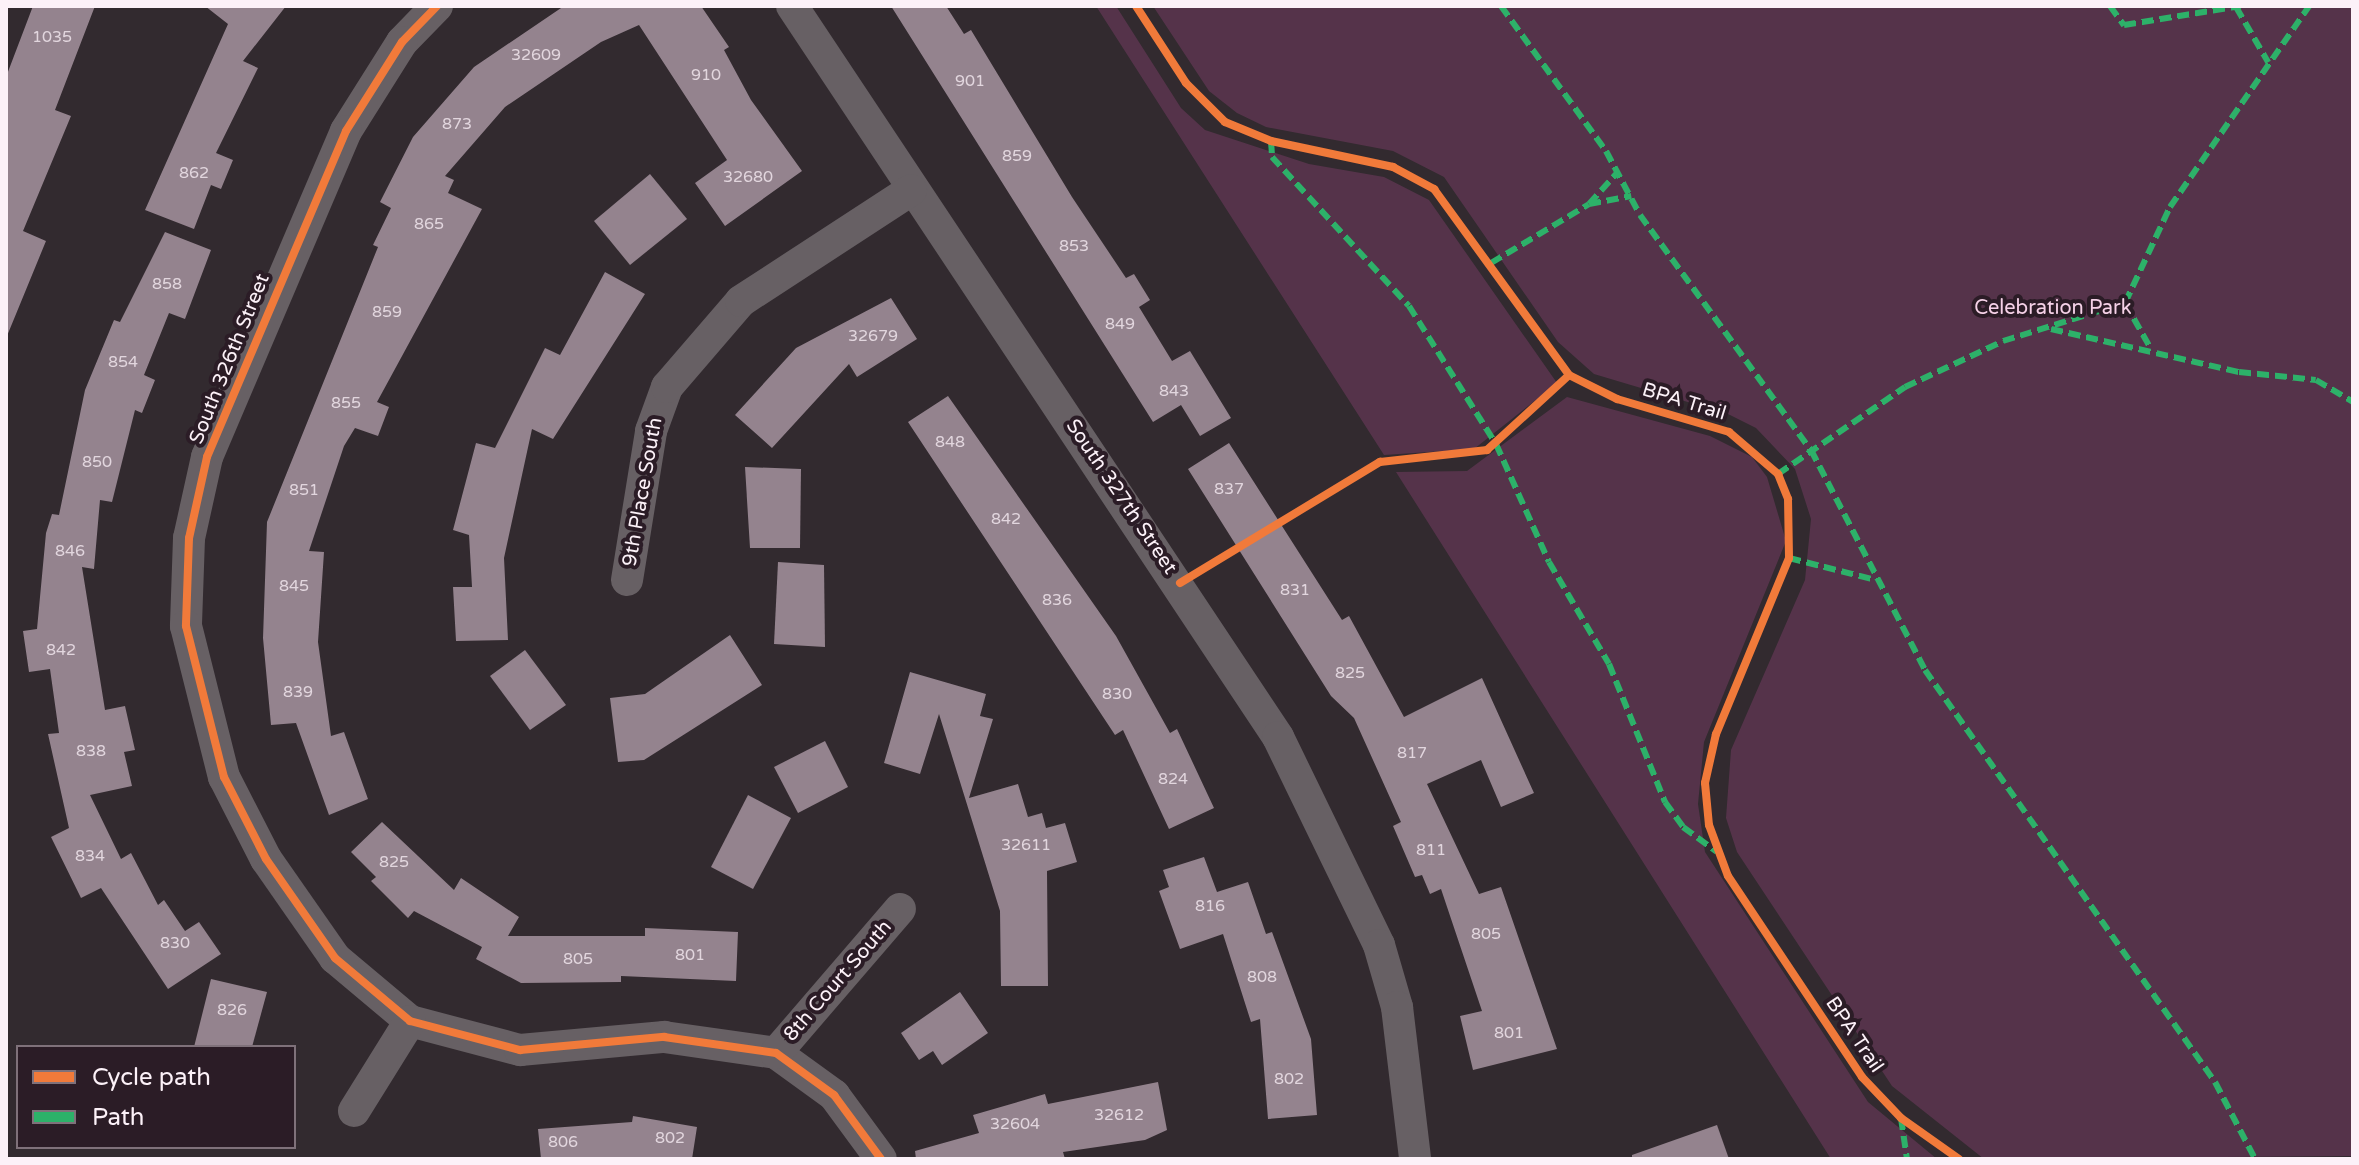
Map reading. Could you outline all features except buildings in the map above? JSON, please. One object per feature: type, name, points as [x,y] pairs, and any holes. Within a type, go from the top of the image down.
[{"type":"street","name":"South 326th Street","points":[[437,6],[402,42],[346,131],[207,457],[189,538],[186,626],[224,777],[266,859],[335,958],[410,1021],[501,1048],[664,1037],[776,1053],[825,1085],[881,1159]]},
{"type":"street","name":"South 327th Street","points":[[792,6],[911,190],[1180,583],[1278,737],[1343,860],[1397,1007],[1415,1159]]},
{"type":"street","name":"9th Place South","points":[[627,580],[651,431],[667,387],[741,301],[911,190]]},
{"type":"street","name":"8th Court South","points":[[776,1053],[900,909]]},
{"type":"street","points":[[354,1111],[410,1021]]},
{"type":"green space","points":[[1096,6],[1116,6],[1181,108],[1205,130],[1309,164],[1384,177],[1429,200],[1557,383],[1474,449],[1384,455]]},
{"type":"green space","name":"Celebration Park","points":[[1153,6],[2353,6],[2353,1156],[1984,1159],[1892,1086],[1737,852],[1726,818],[1731,750],[1805,580],[1811,519],[1795,469],[1756,428],[1728,414],[1594,374],[1558,342],[1444,177],[1393,151],[1266,127],[1237,113],[1209,91]]},
{"type":"green space","points":[[1567,397],[1710,436],[1752,457],[1767,477],[1786,541],[1704,742],[1698,804],[1705,852],[1868,1102],[1937,1159],[1831,1159],[1396,472],[1467,471]]},
{"type":"marked path","points":[[1501,6],[1606,151],[1640,215],[1811,450],[1925,670],[2215,1082],[2255,1159]]},
{"type":"marked path","points":[[2110,6],[2124,25],[2240,6]]},
{"type":"marked path","points":[[1778,474],[1905,387],[2003,341],[2125,303],[2170,207],[2309,6]]},
{"type":"marked path","points":[[2236,7],[2268,62]]},
{"type":"marked path","points":[[1271,141],[1272,157],[1409,306],[1496,444],[1549,562],[1609,664],[1665,802],[1683,827],[1717,852]]},
{"type":"marked path","points":[[1491,263],[1589,204],[1617,173]]},
{"type":"marked path","points":[[1589,204],[1631,196]]},
{"type":"marked path","points":[[2125,303],[2151,349]]},
{"type":"marked path","points":[[2051,329],[2239,372],[2316,380],[2353,402]]},
{"type":"marked path","points":[[1789,558],[1872,579]]},
{"type":"marked path","points":[[1901,1118],[1907,1159]]},
{"type":"cycle path","points":[[437,6],[402,42],[346,131],[207,457],[189,538],[186,626],[224,777],[266,859],[335,958],[410,1021],[520,1050],[664,1037],[776,1053],[834,1095],[881,1159]]},
{"type":"cycle path","name":"BPA Trail","points":[[1136,6],[1186,83],[1225,122],[1271,141],[1393,167],[1434,189],[1569,375],[1617,399],[1729,432],[1778,474],[1788,499],[1789,558],[1716,734],[1705,783],[1709,825],[1728,876],[1862,1077],[1901,1118],[1959,1159]]},
{"type":"cycle path","points":[[1180,583],[1380,462],[1487,450],[1569,375]]}]
